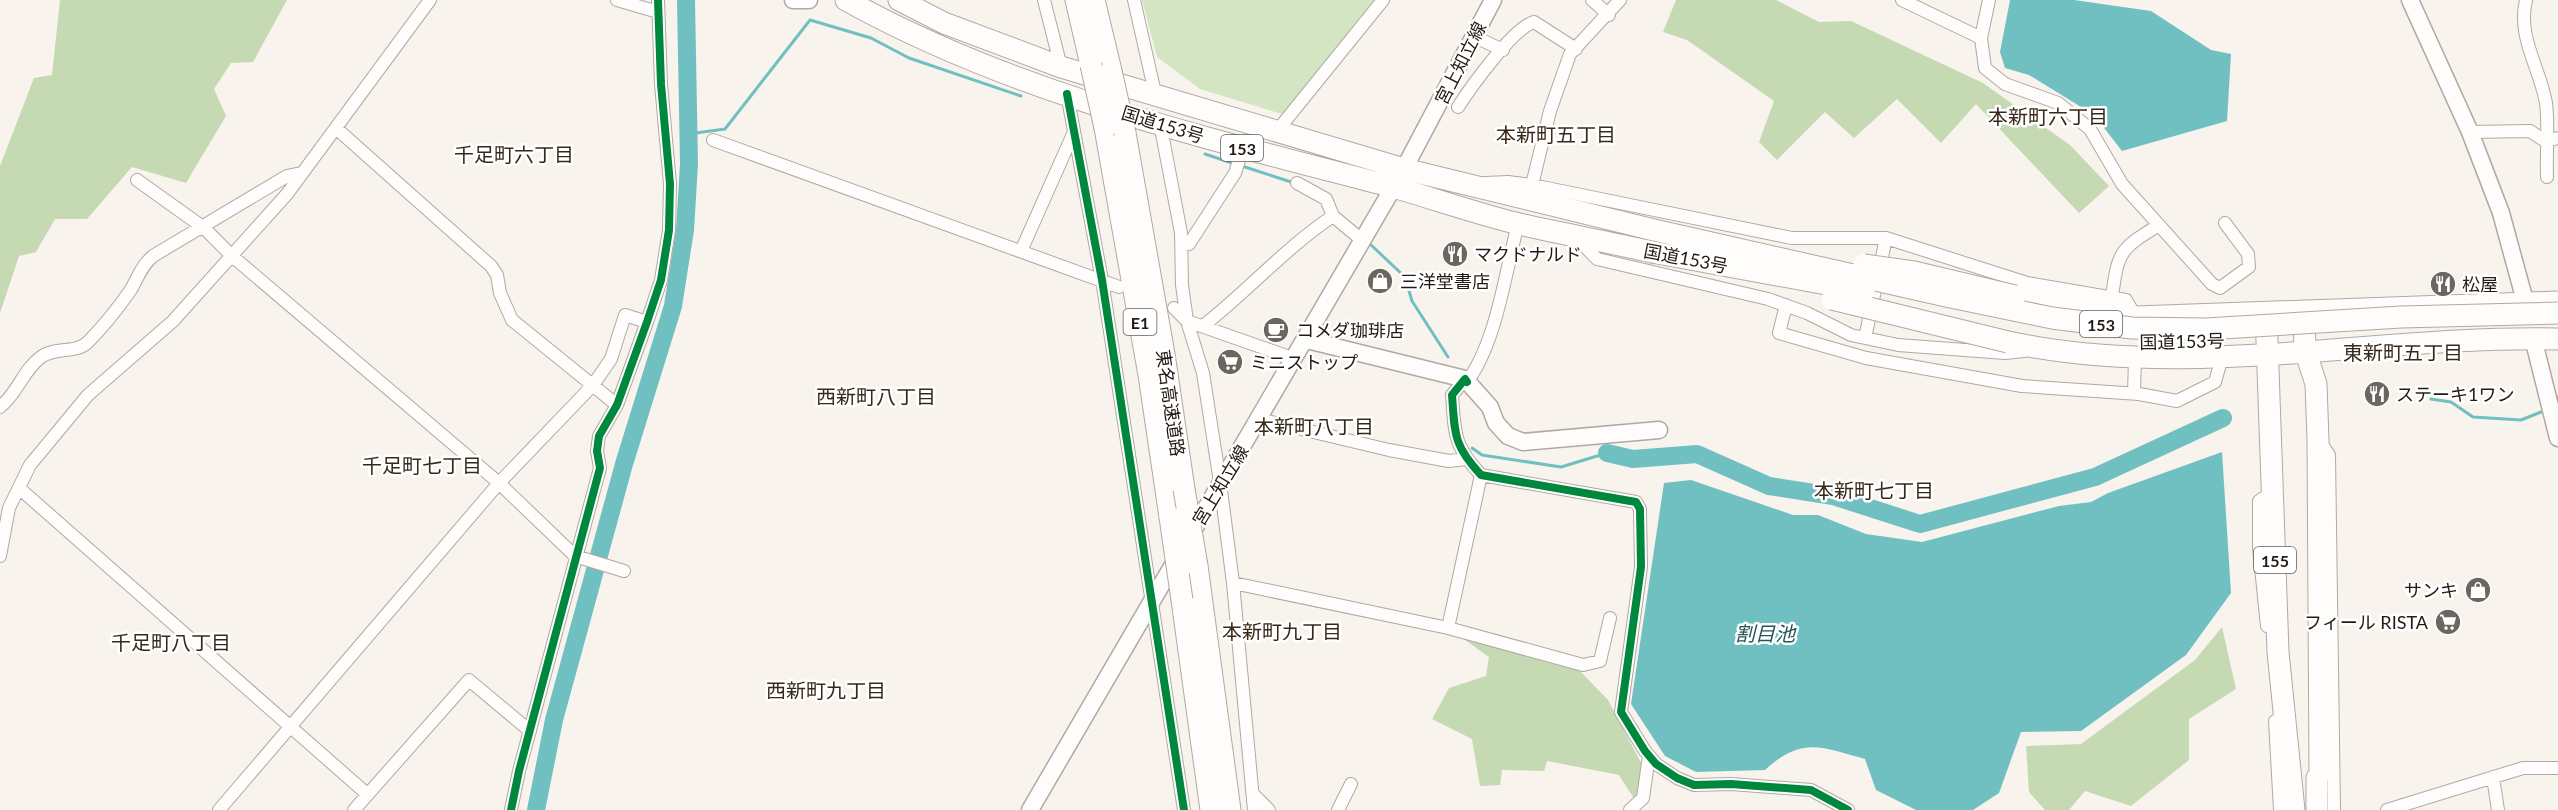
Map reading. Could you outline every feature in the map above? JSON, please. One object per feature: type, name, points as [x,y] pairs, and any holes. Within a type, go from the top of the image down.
[{"type":"highway","name":"国道153号","points":[[846,0],[946,51],[1067,94],[1243,148],[1393,187],[1518,224],[1652,252],[1893,297],[1988,318],[2130,341],[2205,342],[2402,329],[2558,325]]},
{"type":"highway","name":"国道153号","points":[[899,0],[944,23],[1061,67],[1155,93],[1404,169],[1469,183],[1654,230],[2052,318],[2132,328],[2206,329],[2401,317],[2558,313]]},
{"type":"highway","name":"東名高速道路","points":[[1076,0],[1101,68]]},
{"type":"highway","name":"東名高速道路","points":[[1094,0],[1101,68],[1164,354],[1197,566],[1230,810]]},
{"type":"highway","name":"東名高速道路","points":[[1115,130],[1210,810]]},
{"type":"highway","name":"153","points":[[1654,230],[1685,230],[1806,257],[1914,272],[2015,296],[2136,316],[2525,301],[2558,302]]},
{"type":"highway","name":"153","points":[[1652,252],[1667,260],[2042,350],[2135,358],[2222,357],[2532,333],[2558,339]]},
{"type":"highway","points":[[2449,304],[2532,333]]},
{"type":"highway","name":"155","points":[[2304,311],[2305,350],[2316,384],[2318,440],[2320,773],[2317,778],[2317,810]]},
{"type":"highway","name":"155","points":[[2266,312],[2278,652],[2289,809]]},
{"type":"highway","name":"155","points":[[2316,384],[2329,356],[2341,349]]},
{"type":"main road","points":[[793,0],[809,0]]},
{"type":"main road","name":"宮上知立線","points":[[1030,810],[1220,482],[1307,340],[1404,169],[1475,37],[1492,0]]},
{"type":"main road","points":[[2410,0],[2470,132],[2501,213],[2525,301]]},
{"type":"main road","points":[[2532,333],[2558,438]]},
{"type":"main road","points":[[1307,340],[1466,381],[1490,408],[1496,423],[1508,436],[1523,442],[1659,430]]},
{"type":"street","points":[[0,556],[9,508],[30,465],[88,395],[173,321],[287,194],[430,0]]},
{"type":"street","points":[[512,810],[530,731],[600,468],[597,451],[599,436],[617,405],[661,280],[671,208],[658,6],[616,0]]},
{"type":"street","points":[[1044,0],[1061,67]]},
{"type":"street","points":[[1134,0],[1155,93]]},
{"type":"street","points":[[1277,131],[1383,0]]},
{"type":"street","points":[[1592,0],[1609,15]]},
{"type":"street","points":[[1532,185],[1556,91],[1570,54],[1609,15],[1620,0]]},
{"type":"street","points":[[1902,0],[1981,38]]},
{"type":"street","points":[[1989,0],[1981,38],[1985,68],[2005,84],[2058,103],[2090,129],[2122,184],[2212,284],[2220,288],[2248,267],[2248,254],[2225,223]]},
{"type":"street","points":[[2526,0],[2523,13],[2528,48],[2546,103],[2547,177]]},
{"type":"street","points":[[1458,107],[1526,25],[1534,22],[1576,49]]},
{"type":"street","points":[[1475,37],[1503,50]]},
{"type":"street","points":[[1067,94],[1102,280],[1184,810]]},
{"type":"street","points":[[1160,123],[1182,245],[1182,285],[1187,321],[1203,373],[1220,482],[1233,583],[1254,810]]},
{"type":"street","points":[[337,129],[491,266],[497,275],[500,293],[512,320],[617,405]]},
{"type":"street","points":[[2470,132],[2530,131],[2545,141],[2558,138]]},
{"type":"street","points":[[1021,251],[1073,134]]},
{"type":"street","points":[[713,140],[1119,287]]},
{"type":"street","points":[[1182,245],[1189,244],[1231,179],[1243,148]]},
{"type":"street","points":[[0,407],[9,400],[30,367],[42,357],[52,350],[77,348],[89,341],[129,291],[143,265],[153,256],[204,228],[287,176],[301,173]]},
{"type":"street","points":[[137,180],[204,228],[232,256],[500,483],[577,556],[620,569]]},
{"type":"street","points":[[1469,183],[1508,182],[1532,185],[1792,238],[1886,238],[2027,283],[2126,300],[2136,316]]},
{"type":"street","points":[[1297,183],[1326,199],[1333,216],[1363,241]]},
{"type":"street","points":[[1203,326],[1240,297],[1277,258],[1333,216]]},
{"type":"street","points":[[1518,224],[1494,321],[1479,365],[1452,395],[1455,433],[1459,448],[1480,475],[1636,502],[1640,508],[1641,567],[1620,705],[1625,721],[1649,756],[1677,778],[1694,785],[1731,784],[1811,790],[1848,810]]},
{"type":"street","points":[[2112,297],[2115,271],[2127,245],[2159,225]]},
{"type":"street","points":[[1575,236],[1597,259],[1786,305],[1851,335],[1865,339],[1898,345],[2005,353],[2042,350]]},
{"type":"street","points":[[1865,339],[1886,238]]},
{"type":"street","points":[[2525,301],[2532,333]]},
{"type":"street","points":[[1786,305],[1779,333],[1866,358],[2022,386],[2134,394],[2177,401],[2215,382],[2222,357]]},
{"type":"street","points":[[1174,308],[1187,321],[1295,359]]},
{"type":"street","points":[[219,810],[500,483],[593,385],[611,358],[625,315],[647,322]]},
{"type":"street","points":[[2134,394],[2135,358]]},
{"type":"street","points":[[1259,419],[1389,450],[1449,461],[1466,459]]},
{"type":"street","points":[[2318,440],[2329,455],[2334,810]]},
{"type":"street","points":[[1448,628],[1480,475]]},
{"type":"street","points":[[19,488],[367,794]]},
{"type":"street","points":[[1233,583],[1448,628],[1583,665],[1600,661],[1610,618]]},
{"type":"street","points":[[354,810],[469,680],[530,731]]},
{"type":"street","points":[[1630,810],[1643,798],[1649,756]]},
{"type":"street","points":[[2387,810],[2523,768],[2558,768]]},
{"type":"street","points":[[2493,777],[2498,810]]},
{"type":"street","points":[[1338,810],[1351,784]]},
{"type":"street","points":[[1253,794],[1269,810]]},
{"type":"green space","points":[[60,0],[287,0],[253,62],[231,63],[214,89],[226,116],[186,183],[132,167],[87,219],[55,219],[36,252],[19,256],[0,313],[0,166],[34,78],[52,75]]},
{"type":"green space","points":[[1142,0],[1376,0],[1285,115],[1200,89],[1157,57]]},
{"type":"green space","points":[[1676,0],[1776,0],[1819,22],[1851,21],[1983,83],[2070,145],[2109,186],[2079,213],[1976,104],[1941,143],[1897,99],[1854,138],[1825,112],[1777,160],[1759,142],[1774,101],[1687,40],[1663,32]]},
{"type":"green space","points":[[2222,627],[2236,689],[2189,719],[2189,760],[2131,806],[2085,791],[2069,810],[2045,810],[2029,792],[2026,746],[2081,744],[2195,660]]},
{"type":"green space","points":[[1461,637],[1579,670],[1608,700],[1647,774],[1635,800],[1619,775],[1547,761],[1544,771],[1502,770],[1500,785],[1480,786],[1472,739],[1432,719],[1449,688],[1486,676],[1489,657]]},
{"type":"water","points":[[2010,0],[2074,0],[2151,11],[2211,50],[2231,54],[2227,121],[2122,151],[2094,115],[2029,75],[2005,68],[2000,52]]},
{"type":"water","name":"割目池","points":[[2222,452],[2231,593],[2186,655],[2081,731],[2021,732],[1999,793],[1973,810],[1916,810],[1876,790],[1865,759],[1824,748],[1802,748],[1790,752],[1765,770],[1696,772],[1665,756],[1631,704],[1664,483],[1691,480],[1793,515],[1818,515],[1866,534],[1922,542],[2059,506],[2091,502],[2108,493]]},
{"type":"waterway","points":[[536,810],[554,720],[624,464],[673,306],[685,230],[689,164],[686,0]]},
{"type":"waterway","points":[[688,134],[725,129],[810,20],[871,38],[909,58],[1021,96]]},
{"type":"waterway","points":[[1205,154],[1235,164]]},
{"type":"waterway","points":[[1242,166],[1291,182]]},
{"type":"waterway","points":[[1370,244],[1405,277],[1412,301],[1448,357]]},
{"type":"waterway","points":[[2431,399],[2451,402],[2473,417],[2521,420],[2541,412]]},
{"type":"waterway","name":"割目池","points":[[2223,418],[2229,417]]},
{"type":"waterway","name":"割目池","points":[[1607,453],[1633,459],[1697,454],[1769,486],[1833,496],[1920,524],[2095,477],[2223,418]]},
{"type":"waterway","points":[[1472,448],[1482,455],[1561,467],[1607,453]]},
{"type":"cycle path","points":[[511,810],[519,771],[600,468],[597,451],[599,436],[617,405],[661,280],[669,230],[670,184],[661,84],[658,0]]},
{"type":"cycle path","points":[[1067,94],[1102,280],[1184,810]]},
{"type":"cycle path","points":[[1467,382],[1465,379],[1452,395],[1455,430],[1460,447],[1481,475],[1636,502],[1640,509],[1641,567],[1621,712],[1645,751],[1656,764],[1677,778],[1694,785],[1731,784],[1811,790],[1848,810]]},
{"type":"place","name":"マクドナルド","points":[[1455,254]]},
{"type":"place","name":"三洋堂書店","points":[[1380,281]]},
{"type":"place","name":"松屋","points":[[2443,284]]},
{"type":"place","name":"コメダ珈琲店","points":[[1276,330]]},
{"type":"place","name":"ミニストップ","points":[[1230,362]]},
{"type":"place","name":"ステーキ1ワン","points":[[2377,394]]},
{"type":"place","name":"サンキ","points":[[2478,590]]},
{"type":"place","name":"フィール RISTA","points":[[2448,622]]},
{"type":"district","name":"本新町六丁目","points":[[2048,116]]},
{"type":"district","name":"本新町五丁目","points":[[1556,134]]},
{"type":"district","name":"千足町六丁目","points":[[514,154]]},
{"type":"district","name":"東新町五丁目","points":[[2403,352]]},
{"type":"district","name":"西新町八丁目","points":[[876,396]]},
{"type":"district","name":"本新町八丁目","points":[[1314,426]]},
{"type":"district","name":"千足町七丁目","points":[[422,465]]},
{"type":"district","name":"本新町七丁目","points":[[1874,490]]},
{"type":"district","name":"本新町九丁目","points":[[1282,631]]},
{"type":"district","name":"千足町八丁目","points":[[171,642]]},
{"type":"district","name":"西新町九丁目","points":[[826,690]]}]
